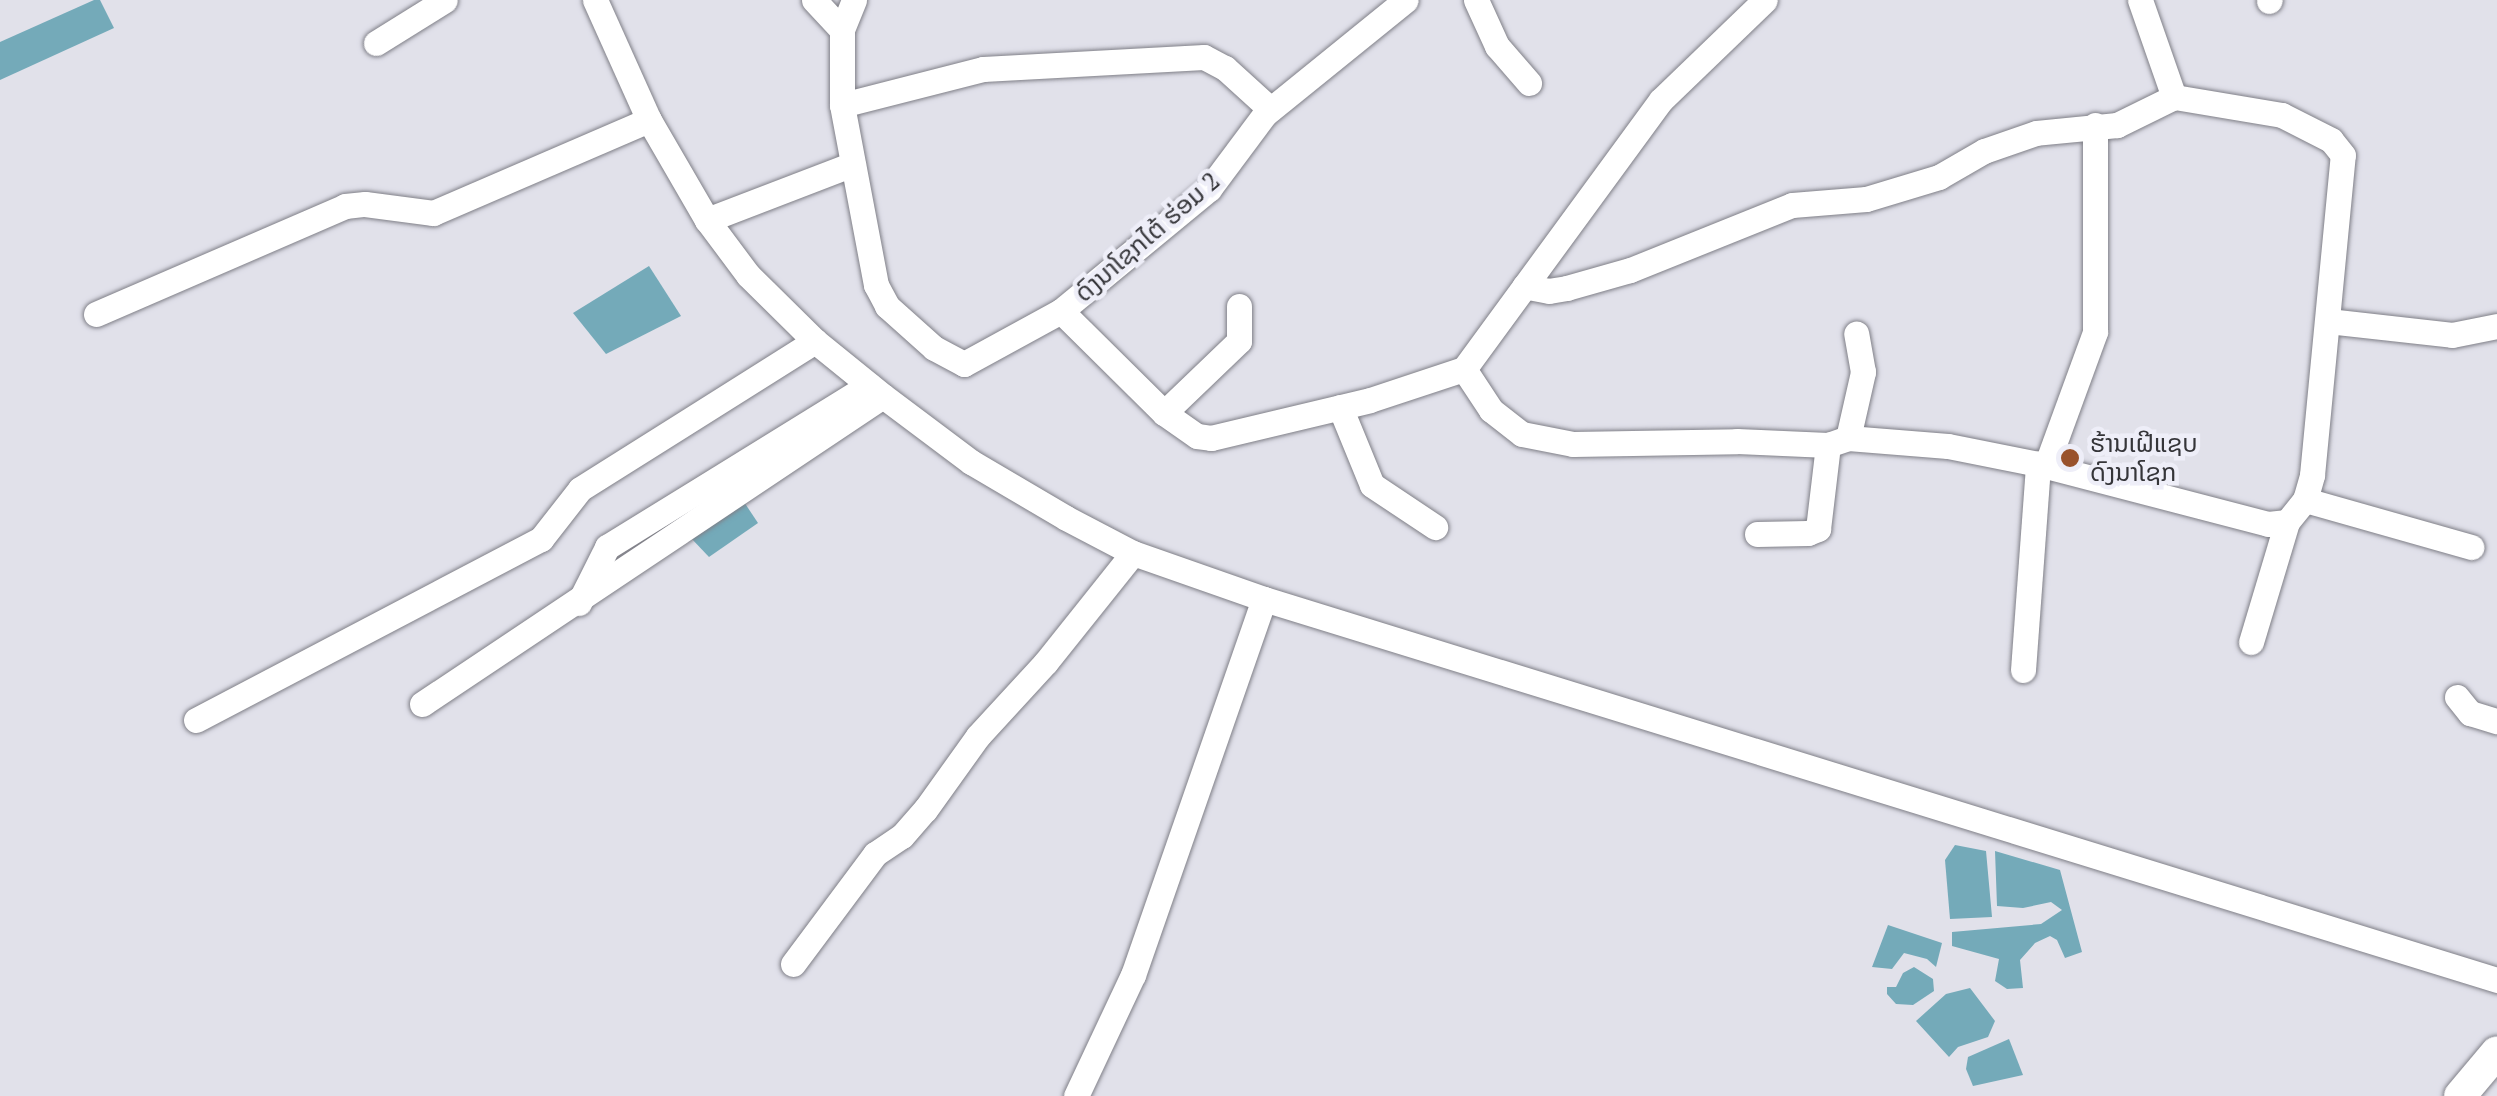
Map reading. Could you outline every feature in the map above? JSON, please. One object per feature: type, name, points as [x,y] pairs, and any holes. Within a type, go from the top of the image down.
[{"type":"main road","points":[[2460,1096],[2497,1052]]},
{"type":"street","points":[[376,43],[444,0]]},
{"type":"street","points":[[595,0],[649,120],[707,220],[748,275],[814,340],[971,462],[1133,553],[1264,599],[2497,980]]},
{"type":"street","points":[[814,0],[842,30]]},
{"type":"street","points":[[707,220],[853,164],[842,105],[842,30],[854,0]]},
{"type":"street","name":"ດົງນາໂຊກໄຕ້ ຮ່ອມ 2","points":[[853,164],[876,285],[887,306],[934,348],[964,364],[1060,311],[1208,189],[1250,128],[1270,109],[1406,0]]},
{"type":"street","points":[[1476,0],[1496,46],[1529,83]]},
{"type":"street","points":[[1060,311],[1164,412],[1197,436],[1211,438],[1340,407],[1464,370],[1661,100],[1765,0]]},
{"type":"street","points":[[2140,0],[2174,97]]},
{"type":"street","points":[[842,105],[983,70],[1204,56],[1225,68],[1270,109]]},
{"type":"street","points":[[1524,286],[1550,291],[1630,270],[1792,205],[1866,199],[1939,176],[1984,151],[2036,133],[2095,124],[2117,125],[2174,97],[2282,115],[2332,140],[2343,155],[2312,475],[2305,500],[2286,522],[2251,642]]},
{"type":"street","points":[[96,314],[345,206],[433,213],[649,120]]},
{"type":"street","points":[[2023,670],[2042,465],[2095,332],[2095,124]]},
{"type":"street","points":[[1164,412],[1239,341],[1239,306]]},
{"type":"street","points":[[2328,322],[2452,336],[2497,326]]},
{"type":"street","points":[[1758,534],[1808,533],[1818,528],[1838,442],[1863,372],[1856,334]]},
{"type":"street","points":[[196,720],[540,539],[580,489],[814,340]]},
{"type":"street","points":[[1464,370],[1492,410],[1522,434],[1573,444],[1737,441],[1948,446],[2042,465],[2268,524],[2286,522]]},
{"type":"street","points":[[422,704],[580,602],[876,391]]},
{"type":"street","points":[[1340,407],[1372,485],[1435,527]]},
{"type":"street","points":[[2305,500],[2472,547]]},
{"type":"street","points":[[793,964],[876,854],[902,836],[925,810],[978,736],[1046,662],[1133,553]]},
{"type":"street","points":[[1076,1096],[1133,975],[1264,599]]},
{"type":"street","points":[[2457,696],[2470,713],[2497,721]]},
{"type":"water","points":[[100,0],[114,28],[0,80],[0,42]]},
{"type":"water","points":[[649,266],[681,316],[606,354],[573,313]]},
{"type":"water","points":[[742,499],[758,523],[709,557],[690,537]]},
{"type":"water","points":[[1955,845],[1986,851],[1992,917],[1950,919],[1945,860]]},
{"type":"water","points":[[1995,851],[2060,870],[2082,952],[2065,958],[2057,940],[2050,936],[2035,943],[2020,960],[2023,988],[2007,989],[1995,981],[1999,959],[1952,946],[1952,932],[2041,924],[2062,910],[2051,902],[2023,908],[1997,906]]},
{"type":"water","points":[[1888,925],[1942,943],[1936,967],[1927,959],[1904,953],[1892,969],[1872,967]]},
{"type":"water","points":[[1914,967],[1933,979],[1934,991],[1913,1005],[1896,1004],[1887,994],[1887,987],[1896,987],[1903,973]]},
{"type":"water","points":[[1970,988],[1995,1021],[1988,1037],[1958,1047],[1949,1057],[1916,1021],[1946,994]]},
{"type":"water","points":[[2009,1039],[2023,1075],[1973,1086],[1966,1069],[1968,1057]]},
{"type":"place","name":"ຮ້ານເຝີແຊບ ດົງນາໂຊກ","points":[[2070,458]]}]
